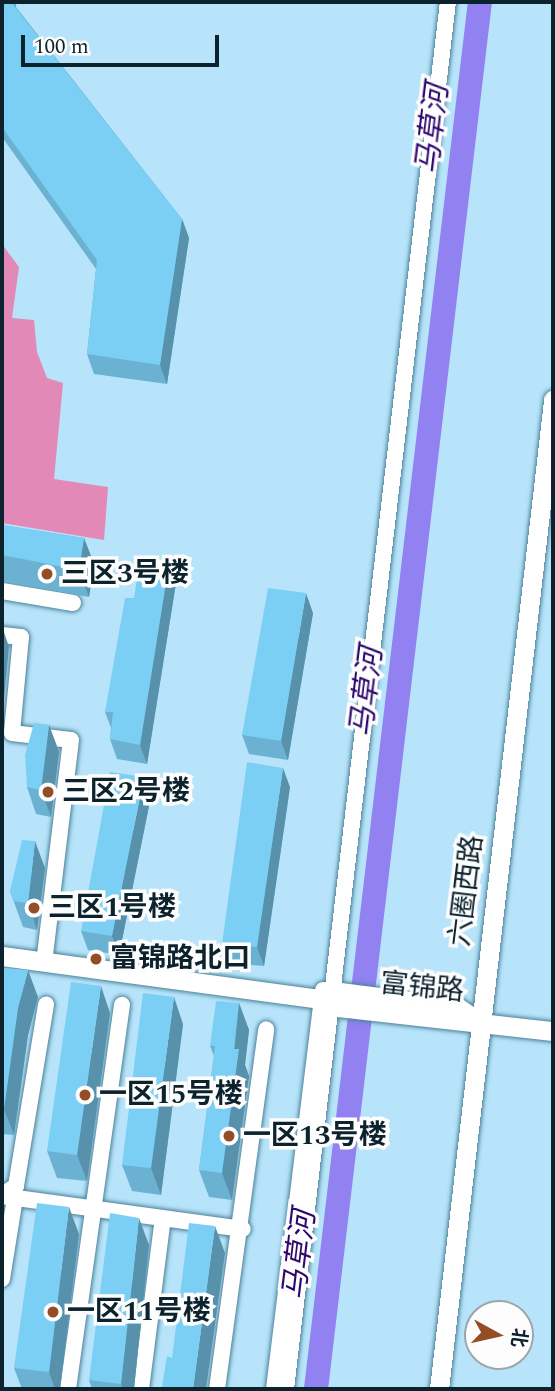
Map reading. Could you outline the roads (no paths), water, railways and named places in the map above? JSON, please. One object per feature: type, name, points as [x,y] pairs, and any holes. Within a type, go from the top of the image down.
[{"type":"street","points":[[286,1389],[448,2]]},
{"type":"street","name":"六圈西路","points":[[439,1389],[480,1021],[546,529],[553,400]]},
{"type":"street","points":[[2,592],[73,603]]},
{"type":"street","points":[[2,635],[21,637],[12,733],[71,740],[44,962]]},
{"type":"street","name":"富锦路","points":[[2,956],[382,1005],[553,1031]]},
{"type":"street","points":[[274,1389],[332,1000]]},
{"type":"street","points":[[2,1279],[6,1196],[16,1186],[46,1004]]},
{"type":"street","points":[[68,1389],[91,1208],[122,1005]]},
{"type":"street","points":[[217,1389],[241,1229],[266,1029]]},
{"type":"street","points":[[6,1196],[241,1229]]},
{"type":"street","points":[[141,1389],[163,1218]]},
{"type":"waterway","name":"马草河","points":[[316,1389],[480,2]]},
{"type":"place","name":"三区3号楼","points":[[47,574]]},
{"type":"place","name":"三区2号楼","points":[[48,792]]},
{"type":"place","name":"三区1号楼","points":[[34,908]]},
{"type":"place","name":"富锦路北口","points":[[96,959]]},
{"type":"place","name":"一区15号楼","points":[[85,1095]]},
{"type":"place","name":"一区13号楼","points":[[229,1136]]},
{"type":"place","name":"一区11号楼","points":[[53,1312]]}]
